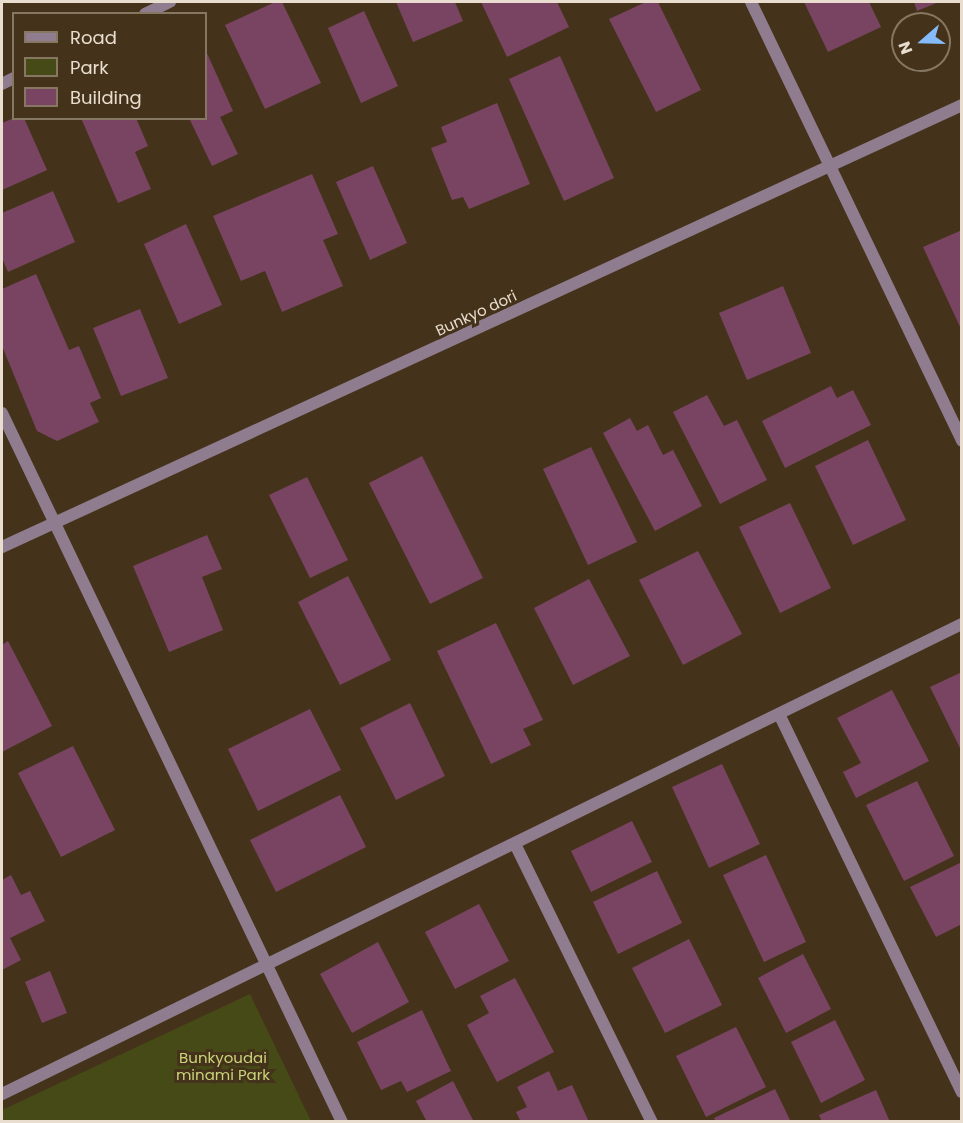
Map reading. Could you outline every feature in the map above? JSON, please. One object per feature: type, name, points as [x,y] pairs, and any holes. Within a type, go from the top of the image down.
[{"type":"street","points":[[149,12],[170,2]]},
{"type":"street","points":[[751,2],[962,441]]},
{"type":"street","name":"Bunkyo dori","points":[[2,547],[962,105]]},
{"type":"street","points":[[2,413],[342,1122]]},
{"type":"street","points":[[2,1094],[962,624]]},
{"type":"street","points":[[779,714],[962,1092]]},
{"type":"street","points":[[515,844],[652,1122]]},
{"type":"green space","name":"Bunkyoudai minami Park","points":[[250,994],[311,1121],[2,1121],[2,1110]]},
{"type":"building","points":[[275,2],[282,2],[321,83],[265,109],[225,25]]},
{"type":"building","points":[[396,2],[455,2],[463,21],[413,42]]},
{"type":"building","points":[[481,2],[557,2],[569,27],[507,57]]},
{"type":"building","points":[[646,2],[658,2],[701,90],[656,112],[609,19]]},
{"type":"building","points":[[804,2],[869,2],[881,27],[828,52]]},
{"type":"building","points":[[914,2],[939,2],[917,11]]},
{"type":"building","points":[[364,11],[398,86],[361,103],[328,28]]},
{"type":"building","points":[[207,53],[233,111],[220,117],[238,154],[212,166],[190,120],[207,120]]},
{"type":"building","points":[[560,56],[614,178],[564,201],[509,79]]},
{"type":"building","points":[[497,103],[530,184],[469,209],[463,197],[452,200],[431,148],[447,142],[441,127]]},
{"type":"building","points":[[12,119],[25,120],[47,170],[2,190],[2,123]]},
{"type":"building","points":[[82,120],[137,120],[148,146],[135,152],[151,189],[118,203]]},
{"type":"building","points":[[373,166],[407,243],[370,260],[336,182]]},
{"type":"building","points":[[312,174],[338,234],[323,240],[343,286],[282,312],[265,271],[241,281],[213,216]]},
{"type":"building","points":[[53,191],[75,242],[8,272],[2,258],[2,213]]},
{"type":"building","points":[[186,224],[222,305],[179,324],[144,244]]},
{"type":"building","points":[[962,230],[962,331],[923,247]]},
{"type":"building","points":[[36,274],[69,350],[79,346],[101,398],[90,403],[99,422],[57,441],[37,431],[2,346],[2,289]]},
{"type":"building","points":[[783,286],[811,353],[747,380],[719,313]]},
{"type":"building","points":[[140,309],[168,378],[121,396],[93,328]]},
{"type":"building","points":[[831,386],[837,398],[853,390],[871,425],[785,468],[762,421]]},
{"type":"building","points":[[707,395],[724,426],[737,420],[767,480],[720,504],[673,412]]},
{"type":"building","points":[[630,418],[637,431],[648,425],[663,455],[673,450],[702,506],[655,531],[603,433]]},
{"type":"building","points":[[868,440],[906,520],[853,545],[815,466]]},
{"type":"building","points":[[591,447],[637,542],[588,565],[543,469]]},
{"type":"building","points":[[422,456],[483,578],[430,604],[369,483]]},
{"type":"building","points":[[307,477],[348,560],[310,578],[269,495]]},
{"type":"building","points":[[790,503],[831,588],[780,613],[739,527]]},
{"type":"building","points":[[207,535],[222,569],[202,577],[223,630],[169,652],[133,566]]},
{"type":"building","points":[[698,551],[742,634],[683,665],[639,580]]},
{"type":"building","points":[[348,576],[391,660],[340,685],[298,602]]},
{"type":"building","points":[[589,579],[630,656],[573,685],[534,608]]},
{"type":"building","points":[[496,623],[543,720],[523,729],[531,745],[491,764],[437,651]]},
{"type":"building","points":[[8,641],[52,726],[2,752],[2,645]]},
{"type":"building","points":[[962,672],[962,752],[930,687]]},
{"type":"building","points":[[892,690],[929,761],[856,798],[843,772],[861,763],[837,718]]},
{"type":"building","points":[[410,703],[445,776],[396,800],[360,728]]},
{"type":"building","points":[[310,709],[341,770],[258,811],[228,749]]},
{"type":"building","points":[[73,746],[115,830],[61,857],[18,773]]},
{"type":"building","points":[[722,764],[760,844],[709,868],[672,787]]},
{"type":"building","points":[[917,781],[954,856],[904,881],[866,805]]},
{"type":"building","points":[[340,795],[366,847],[276,892],[250,840]]},
{"type":"building","points":[[632,821],[652,862],[591,892],[571,851]]},
{"type":"building","points":[[766,855],[806,942],[764,962],[723,875]]},
{"type":"building","points":[[962,862],[962,924],[936,937],[910,887]]},
{"type":"building","points":[[657,871],[682,923],[618,954],[593,902]]},
{"type":"building","points":[[11,875],[21,895],[30,891],[45,921],[10,938],[21,960],[2,970],[2,880]]},
{"type":"building","points":[[479,904],[509,961],[455,989],[425,932]]},
{"type":"building","points":[[689,939],[722,1005],[665,1033],[632,968]]},
{"type":"building","points":[[378,942],[409,1002],[352,1033],[320,974]]},
{"type":"building","points":[[803,954],[831,1009],[786,1033],[758,978]]},
{"type":"building","points":[[50,971],[67,1013],[42,1023],[25,982]]},
{"type":"building","points":[[515,978],[554,1052],[497,1082],[467,1025],[489,1013],[480,996]]},
{"type":"building","points":[[422,1010],[451,1071],[407,1092],[401,1081],[381,1090],[357,1042]]},
{"type":"building","points":[[835,1020],[865,1080],[821,1103],[791,1042]]},
{"type":"building","points":[[736,1027],[766,1087],[706,1117],[676,1056]]},
{"type":"building","points":[[549,1071],[558,1091],[572,1085],[589,1122],[521,1122],[516,1112],[527,1107],[517,1087]]},
{"type":"building","points":[[453,1081],[474,1122],[427,1122],[416,1101]]},
{"type":"building","points":[[775,1089],[791,1122],[716,1122],[714,1118]]},
{"type":"building","points":[[876,1090],[890,1122],[822,1122],[819,1115]]}]
